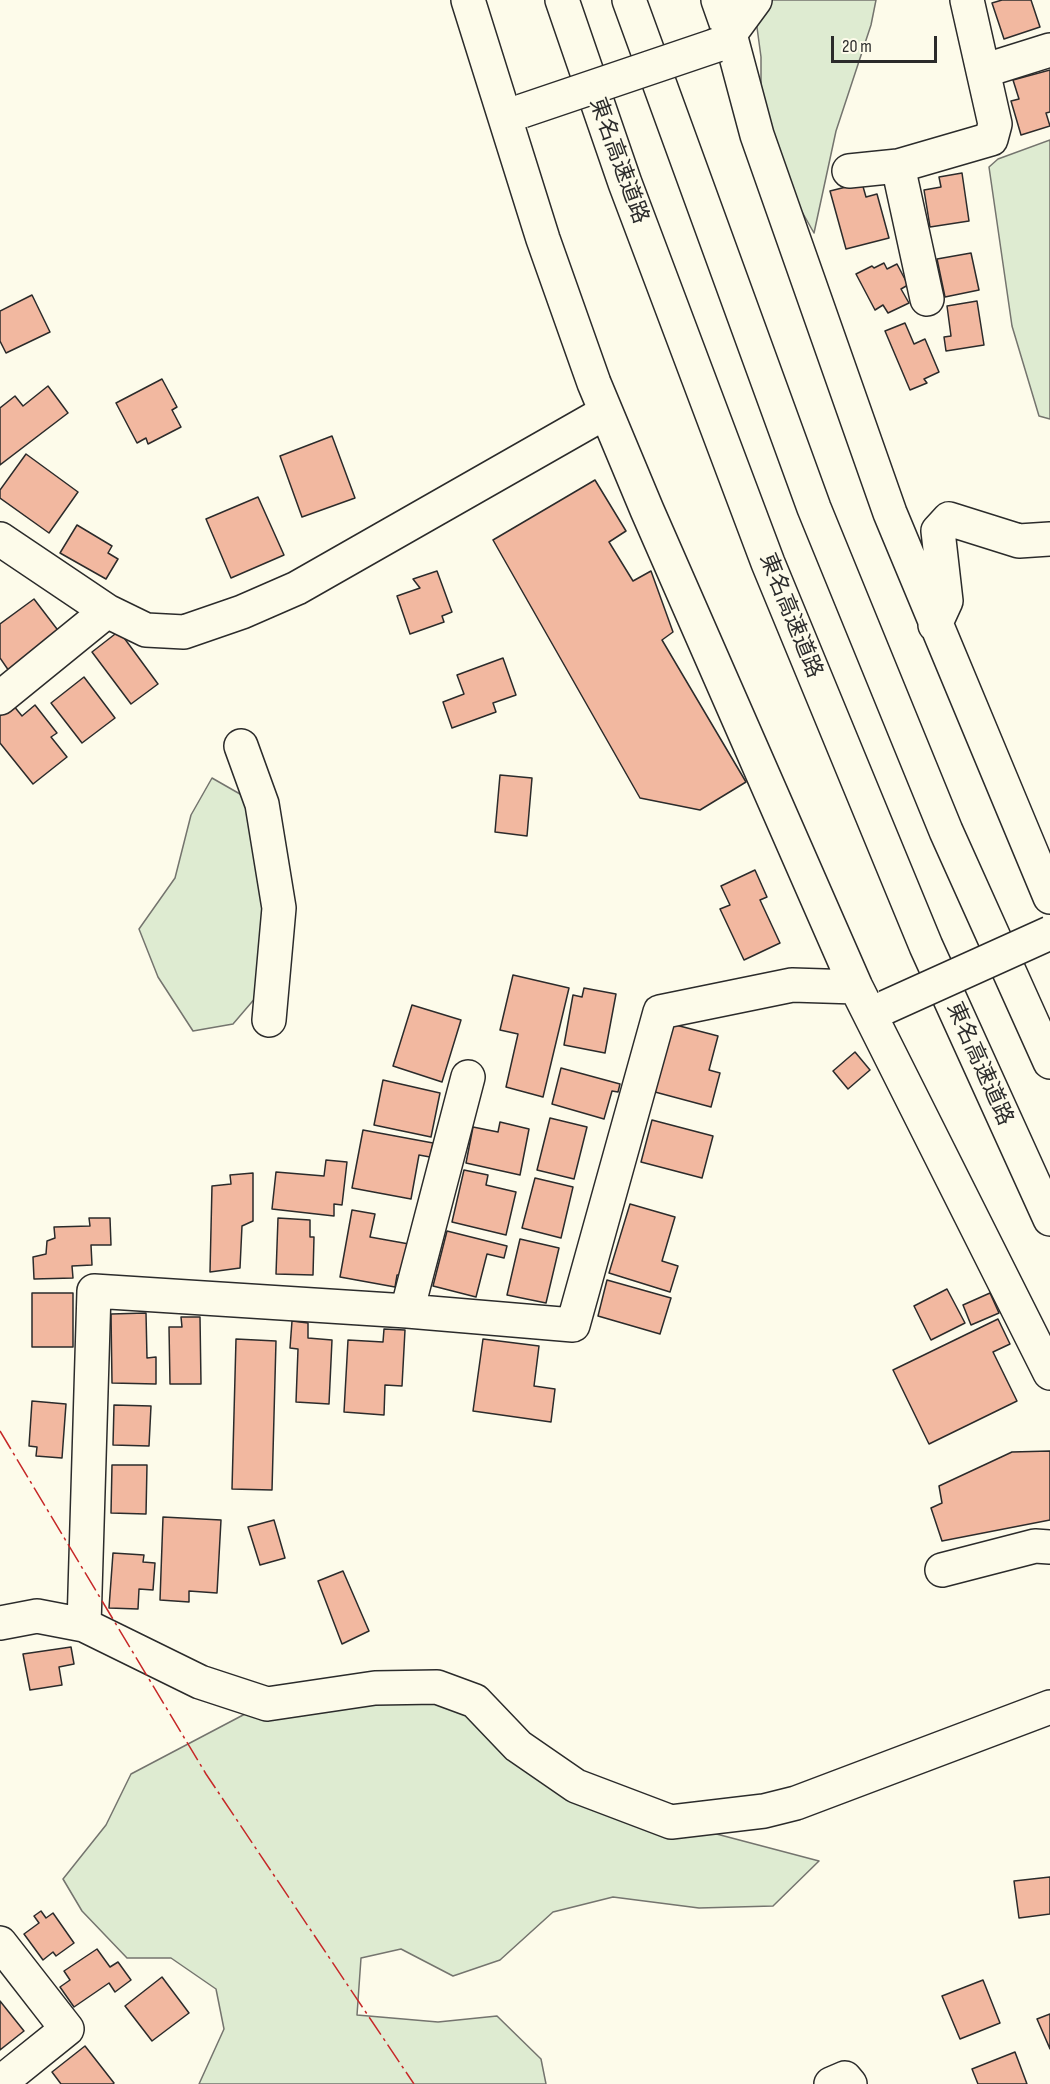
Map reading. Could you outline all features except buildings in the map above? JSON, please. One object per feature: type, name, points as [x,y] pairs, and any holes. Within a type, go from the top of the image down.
[{"type":"main road","points":[[468,0],[514,113],[543,239],[606,412],[647,510],[856,987],[1050,1372]]},
{"type":"main road","name":"東名高速道路","points":[[562,0],[625,183],[768,563],[926,946],[1050,1219]]},
{"type":"main road","points":[[629,0],[814,508],[946,831],[1050,1062]]},
{"type":"main road","points":[[718,0],[723,39],[890,513],[1050,897]]},
{"type":"main road","points":[[514,113],[723,39],[755,0]]},
{"type":"main road","points":[[849,171],[898,166],[991,139],[995,124],[967,0]]},
{"type":"main road","points":[[983,71],[1050,50]]},
{"type":"main road","points":[[898,166],[927,298]]},
{"type":"main road","points":[[0,539],[107,611],[146,630],[184,632],[242,612],[297,588],[606,412]]},
{"type":"main road","points":[[935,625],[946,601],[938,531],[949,519],[1019,541],[1050,539]]},
{"type":"main road","points":[[0,698],[107,611]]},
{"type":"main road","points":[[241,746],[262,804],[279,908],[269,1020]]},
{"type":"main road","points":[[886,1008],[1050,933]]},
{"type":"main road","points":[[84,1625],[94,1291],[407,1311],[573,1325],[660,1012],[792,985],[856,987]]},
{"type":"main road","points":[[407,1311],[468,1077]]},
{"type":"main road","points":[[942,1570],[1035,1546],[1050,1547]]},
{"type":"main road","points":[[0,1623],[37,1616],[84,1625],[200,1682],[267,1704],[375,1688],[437,1687],[475,1701],[518,1746],[576,1786],[671,1822],[764,1811],[796,1803],[1050,1707]]},
{"type":"main road","points":[[0,1943],[67,2029],[0,2083]]},
{"type":"main road","points":[[831,2084],[845,2078],[850,2084]]},
{"type":"green space","points":[[767,0],[876,0],[871,25],[836,131],[814,233],[771,157],[761,96],[761,57],[756,20]]},
{"type":"green space","points":[[1050,140],[1050,419],[1039,416],[1012,326],[989,167],[998,159]]},
{"type":"green space","points":[[212,778],[247,798],[277,900],[269,982],[233,1024],[193,1031],[158,977],[139,929],[175,878],[191,815]]},
{"type":"green space","points":[[437,1687],[538,1767],[671,1822],[819,1861],[773,1906],[699,1908],[613,1897],[553,1912],[500,1960],[453,1976],[401,1949],[361,1958],[357,2015],[438,2022],[497,2016],[541,2059],[546,2084],[199,2084],[224,2029],[216,1989],[171,1958],[127,1958],[82,1911],[63,1879],[106,1825],[131,1774],[264,1704]]},
{"type":"power","points":[[0,1431],[206,1774],[414,2084]]}]
